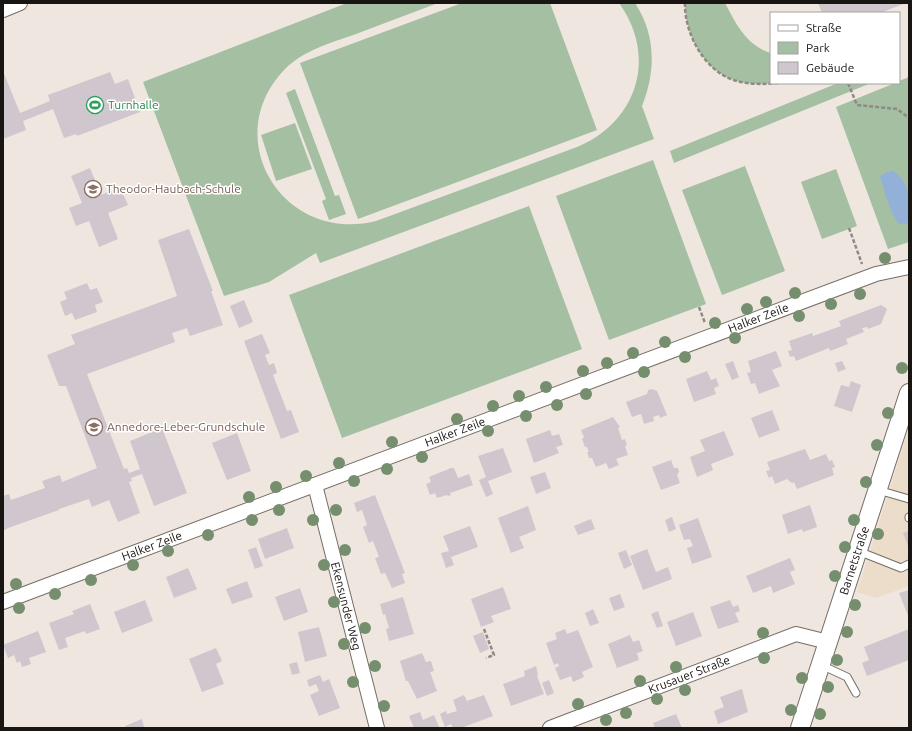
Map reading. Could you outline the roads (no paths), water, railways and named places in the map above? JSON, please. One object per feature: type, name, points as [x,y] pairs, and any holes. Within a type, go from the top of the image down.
[{"type":"street","points":[[3,10],[20,3]]},
{"type":"street","name":"Halker Zeile","points":[[3,602],[870,277],[909,267]]},
{"type":"street","name":"Barnetstraße","points":[[800,728],[909,392]]},
{"type":"street","name":"Ekensunder Weg","points":[[315,485],[322,507],[377,728]]},
{"type":"street","name":"Krusauer Straße","points":[[550,728],[796,634],[828,642]]},
{"type":"lane","points":[[877,490],[909,499]]},
{"type":"lane","points":[[858,551],[901,568],[909,564]]},
{"type":"lane","points":[[821,665],[847,677],[856,693]]},
{"type":"water","points":[[893,171],[904,182],[906,187],[909,200],[909,223],[899,224],[890,207],[880,176],[887,172]]},
{"type":"place","name":"Turnhalle","points":[[95,105]]},
{"type":"place","name":"Theodor-Haubach-Schule","points":[[93,189]]},
{"type":"place","name":"Annedore-Leber-Grundschule","points":[[94,427]]}]
